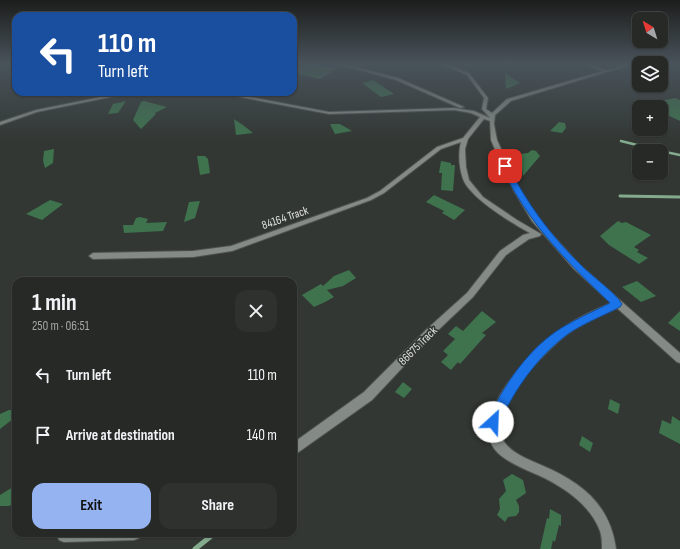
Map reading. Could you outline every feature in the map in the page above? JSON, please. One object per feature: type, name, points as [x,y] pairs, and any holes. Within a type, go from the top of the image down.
[{"type":"street","points":[[421,90],[483,117],[492,119]]},
{"type":"street","points":[[480,90],[486,98],[484,109],[492,119],[494,140],[511,179],[534,219],[577,267],[680,359]]},
{"type":"street","points":[[492,119],[498,108],[509,100],[543,90]]},
{"type":"street","points":[[0,124],[36,111],[116,96]]},
{"type":"street","points":[[238,96],[329,113],[445,109],[472,112]]},
{"type":"street","points":[[483,117],[465,139],[462,149],[463,167],[466,180],[481,198],[534,234],[548,236]]},
{"type":"street","name":"84164 Track","points":[[93,256],[180,255],[232,248],[369,199],[382,192],[439,148],[465,139]]},
{"type":"street","name":"86675 Track","points":[[297,447],[368,396],[430,332],[470,295],[503,253],[526,237],[534,234]]},
{"type":"street","points":[[609,549],[605,528],[592,507],[575,488],[555,477],[525,464],[500,448],[494,436],[493,422],[505,397],[525,368],[545,348],[565,331],[617,304]]},
{"type":"building","points":[[371,90],[387,90],[394,94],[381,97]]},
{"type":"building","points":[[675,98],[680,100],[680,121],[668,115],[668,100],[665,100]]},
{"type":"building","points":[[126,101],[118,113],[108,114],[113,104]]},
{"type":"building","points":[[144,101],[167,107],[155,113],[156,114],[141,129],[133,120],[141,102]]},
{"type":"building","points":[[234,119],[243,125],[253,133],[236,135]]},
{"type":"building","points":[[559,122],[565,123],[566,128],[562,133],[550,131]]},
{"type":"building","points":[[330,124],[340,124],[352,131],[335,134]]},
{"type":"building","points":[[54,149],[53,163],[45,168],[43,161],[44,151]]},
{"type":"building","points":[[532,150],[536,151],[540,156],[523,176],[520,154],[528,153]]},
{"type":"building","points":[[197,156],[205,156],[208,159],[210,173],[200,175]]},
{"type":"building","points":[[441,161],[455,165],[453,191],[441,190],[442,173],[439,173]]},
{"type":"building","points":[[434,195],[465,210],[454,220],[442,213],[444,211],[426,202]]},
{"type":"building","points":[[50,200],[63,204],[42,220],[26,214]]},
{"type":"building","points":[[200,201],[195,218],[184,222],[189,202]]},
{"type":"building","points":[[140,217],[148,219],[146,223],[167,222],[163,231],[124,233],[123,225],[133,225],[136,218]]},
{"type":"building","points":[[618,221],[622,223],[626,222],[651,235],[634,247],[639,250],[637,252],[648,258],[639,264],[609,245],[600,236]]},
{"type":"building","points":[[349,270],[356,278],[343,286],[327,290],[334,297],[325,302],[314,307],[302,295],[321,284],[323,286],[334,276]]},
{"type":"building","points":[[637,281],[656,296],[641,302],[622,287]]},
{"type":"building","points":[[482,311],[496,322],[482,333],[486,335],[460,364],[458,362],[451,370],[441,362],[448,355],[443,351],[455,339],[448,334],[456,326],[463,331]]},
{"type":"building","points":[[680,311],[680,331],[668,323]]},
{"type":"building","points":[[403,382],[412,389],[404,398],[395,392]]},
{"type":"building","points":[[610,399],[620,404],[618,414],[608,409]]},
{"type":"building","points":[[12,410],[12,420],[0,429],[0,414]]},
{"type":"building","points":[[672,416],[680,421],[680,444],[659,433],[662,420],[671,424]]},
{"type":"building","points":[[582,436],[593,443],[590,452],[579,445]]},
{"type":"building","points":[[512,474],[523,480],[526,493],[516,500],[519,506],[519,512],[516,516],[508,517],[505,522],[497,515],[500,509],[499,499],[506,491],[503,480]]},
{"type":"building","points":[[12,488],[12,504],[9,506],[0,506],[0,495]]},
{"type":"building","points":[[550,509],[561,515],[561,526],[559,525],[555,542],[553,540],[551,549],[540,549],[547,518],[549,519]]},
{"type":"waterway","points":[[621,141],[680,155]]},
{"type":"waterway","points":[[620,196],[680,197]]},
{"type":"waterway","points":[[195,549],[210,537]]},
{"type":"route","points":[[493,422],[505,397],[525,368],[545,348],[565,331],[617,304],[577,267],[534,219],[517,191],[505,166]]}]
